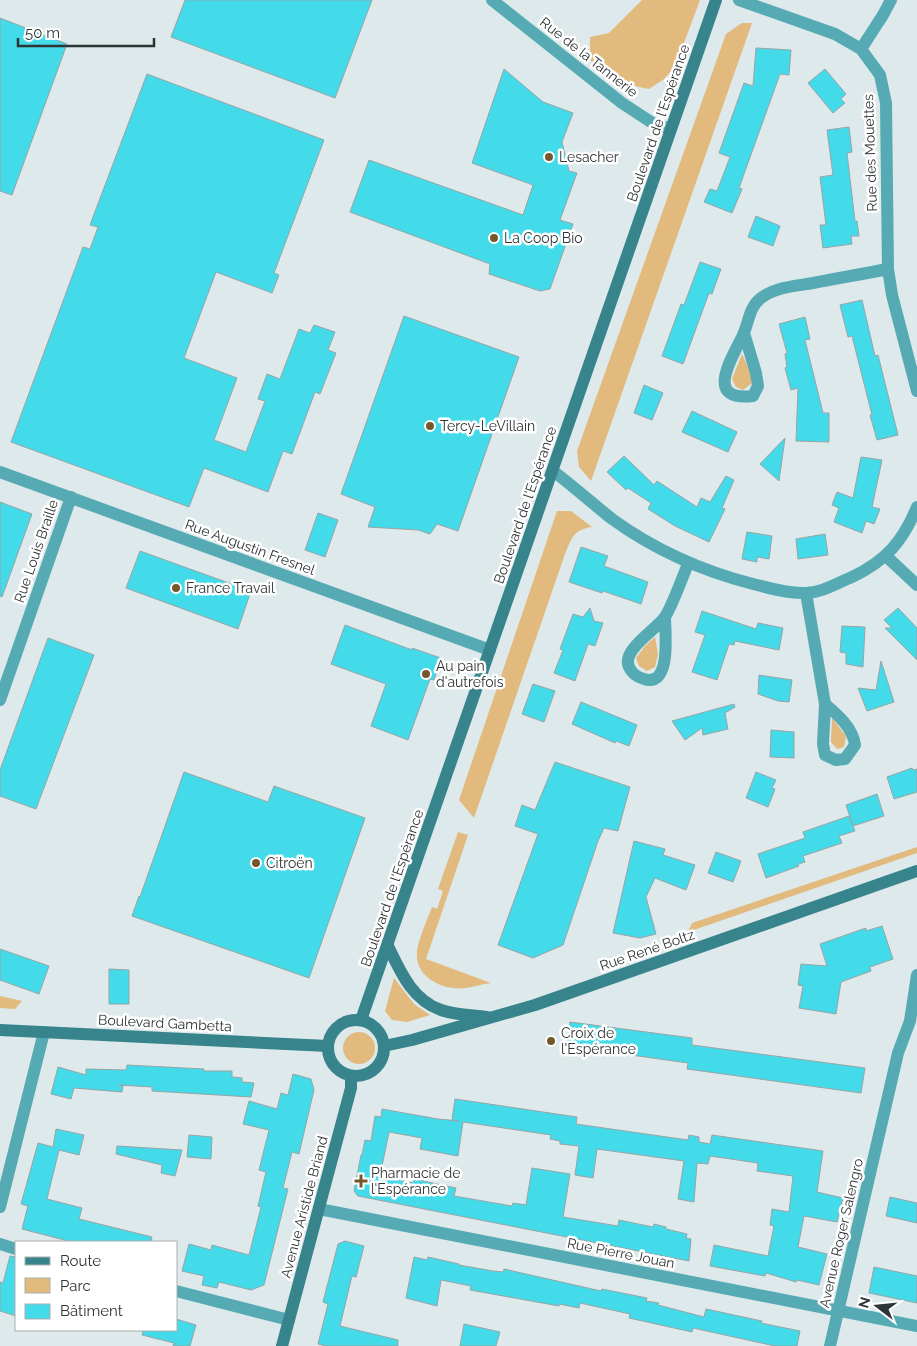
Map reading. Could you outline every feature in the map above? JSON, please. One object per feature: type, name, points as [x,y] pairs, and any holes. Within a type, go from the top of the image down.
[{"type":"main road","name":"Boulevard de l'Espérance","points":[[361,1020],[716,0]]},
{"type":"main road","name":"Rue René Boltz","points":[[384,1046],[412,1040],[535,1005],[917,871]]},
{"type":"main road","points":[[388,946],[408,984],[417,996],[440,1010],[490,1018]]},
{"type":"main road","points":[[352,1020],[370,1023],[382,1037],[384,1046],[380,1062],[375,1069],[359,1076],[351,1076],[336,1068],[328,1055],[330,1037],[335,1029],[342,1023],[352,1020]]},
{"type":"main road","name":"Boulevard Gambetta","points":[[0,1030],[328,1046]]},
{"type":"main road","name":"Avenue Aristide Briand","points":[[282,1346],[351,1088],[351,1076]]},
{"type":"street","name":"Rue de la Tannerie","points":[[492,0],[622,103],[654,124],[671,129]]},
{"type":"street","name":"Rue des Mouettes","points":[[739,0],[836,34],[861,49],[880,75],[886,103],[888,269],[892,295],[917,391]]},
{"type":"street","points":[[861,49],[891,0]]},
{"type":"street","points":[[744,334],[751,311],[761,298],[780,290],[888,269]]},
{"type":"street","points":[[553,471],[631,532],[688,564],[725,577],[780,590],[806,593],[825,589],[860,573],[886,556],[905,532],[917,507]]},
{"type":"street","name":"Rue Augustin Fresnel","points":[[0,472],[490,650]]},
{"type":"street","name":"Rue Louis Braille","points":[[0,700],[71,498]]},
{"type":"street","points":[[886,556],[917,585]]},
{"type":"street","points":[[665,617],[664,669],[658,677],[650,680],[632,674],[628,665],[628,658],[634,648],[665,617],[688,564]]},
{"type":"street","points":[[806,593],[825,704]]},
{"type":"street","name":"Avenue Roger Salengro","points":[[830,1346],[898,1053],[912,1034],[917,975]]},
{"type":"street","points":[[0,1206],[44,1032]]},
{"type":"street","name":"Rue Pierre Jouan","points":[[319,1209],[917,1326]]},
{"type":"street","points":[[0,1244],[15,1249]]},
{"type":"street","points":[[178,1292],[289,1320]]},
{"type":"green space","points":[[642,0],[700,0],[675,67],[664,79],[649,89],[631,85],[617,79],[590,60],[590,37],[609,33]]},
{"type":"green space","points":[[742,23],[752,23],[591,481],[579,467],[577,451],[726,34]]},
{"type":"green space","points":[[742,354],[751,373],[751,384],[743,390],[736,387],[732,379]]},
{"type":"green space","points":[[557,511],[571,511],[592,527],[581,530],[574,536],[565,554],[474,818],[459,800]]},
{"type":"green space","points":[[655,637],[658,654],[655,667],[647,671],[639,666],[636,658]]},
{"type":"green space","points":[[832,718],[846,736],[844,747],[837,749],[831,742]]},
{"type":"green space","points":[[458,832],[468,835],[426,959],[491,983],[468,988],[448,987],[439,984],[425,975],[417,960],[421,935],[432,907],[437,909],[443,891],[438,889]]},
{"type":"green space","points":[[917,847],[917,853],[688,932],[692,923]]},
{"type":"green space","points":[[394,978],[414,1004],[430,1015],[407,1022],[392,1020],[385,1011]]},
{"type":"green space","points":[[0,996],[22,1001],[15,1009],[0,1008]]},
{"type":"green space","points":[[359,1032],[371,1036],[375,1048],[371,1060],[359,1064],[347,1060],[343,1048],[347,1036]]},
{"type":"building","points":[[185,0],[372,0],[335,98],[171,37]]},
{"type":"building","points":[[0,18],[67,44],[12,195],[0,191]]},
{"type":"building","points":[[756,48],[791,50],[789,75],[780,74],[739,188],[742,189],[732,213],[704,202],[710,189],[717,191],[730,157],[719,153],[744,83],[753,86]]},
{"type":"building","points":[[504,69],[543,102],[573,113],[562,142],[569,171],[577,173],[560,220],[573,224],[550,289],[540,291],[489,274],[490,264],[350,212],[369,160],[523,215],[533,185],[472,163]]},
{"type":"building","points":[[825,69],[846,94],[841,99],[845,103],[833,113],[808,83]]},
{"type":"building","points":[[147,74],[324,140],[274,273],[279,275],[272,293],[216,272],[184,358],[237,378],[214,440],[246,452],[265,401],[258,399],[267,374],[280,379],[299,329],[310,333],[314,325],[335,332],[328,350],[336,353],[320,394],[315,392],[292,454],[283,451],[268,492],[204,468],[189,507],[11,442],[83,247],[90,249],[98,227],[90,225]]},
{"type":"building","points":[[849,127],[852,152],[847,153],[855,221],[857,221],[859,236],[851,236],[852,244],[823,248],[820,225],[826,225],[820,177],[833,175],[827,130]]},
{"type":"building","points":[[756,216],[780,226],[773,246],[748,237]]},
{"type":"building","points":[[700,262],[721,269],[712,294],[709,293],[683,364],[662,356],[681,304],[684,305]]},
{"type":"building","points":[[862,300],[875,356],[878,355],[898,435],[877,440],[852,336],[848,337],[840,305]]},
{"type":"building","name":"Tercy-LeVillain","points":[[404,316],[519,357],[458,531],[437,524],[430,534],[418,530],[368,527],[375,507],[341,494]]},
{"type":"building","points":[[805,317],[810,339],[805,340],[823,413],[829,413],[829,442],[796,441],[798,388],[791,390],[785,368],[787,367],[785,354],[787,353],[779,324]]},
{"type":"building","points":[[644,385],[663,393],[652,420],[634,413]]},
{"type":"building","points":[[692,411],[737,432],[728,452],[682,432]]},
{"type":"building","points":[[785,438],[779,481],[760,464]]},
{"type":"building","points":[[624,456],[654,485],[657,481],[697,507],[701,498],[710,502],[726,476],[734,480],[722,508],[725,509],[709,542],[675,526],[648,509],[651,503],[628,488],[626,490],[607,472]]},
{"type":"building","points":[[861,457],[882,460],[872,507],[880,509],[874,524],[866,521],[862,533],[834,522],[839,508],[832,505],[837,492],[853,498]]},
{"type":"building","points":[[0,502],[32,514],[2,597],[0,596]]},
{"type":"building","points":[[318,513],[338,520],[325,557],[305,550]]},
{"type":"building","points":[[747,532],[772,536],[769,559],[757,557],[757,562],[742,559]]},
{"type":"building","points":[[825,534],[828,555],[798,559],[796,539]]},
{"type":"building","points":[[581,547],[608,556],[604,566],[648,582],[641,604],[569,582]]},
{"type":"building","name":"France Travail","points":[[140,551],[251,591],[238,629],[126,588]]},
{"type":"building","points":[[590,608],[594,621],[603,623],[595,646],[588,644],[575,681],[554,673],[563,650],[560,649],[573,614],[583,617]]},
{"type":"building","points":[[898,608],[917,628],[917,660],[885,628],[892,628],[884,620]]},
{"type":"building","points":[[702,611],[756,629],[758,623],[783,628],[779,650],[735,641],[734,645],[729,644],[717,680],[692,672],[705,635],[695,632]]},
{"type":"building","points":[[345,625],[412,650],[412,648],[441,658],[434,680],[430,679],[408,740],[371,726],[386,684],[331,664]]},
{"type":"building","points":[[842,626],[865,627],[863,667],[846,664],[846,653],[840,652]]},
{"type":"building","points":[[48,638],[94,655],[36,809],[0,796],[0,770]]},
{"type":"building","points":[[881,661],[894,702],[867,711],[858,688],[876,690]]},
{"type":"building","points":[[759,675],[792,680],[789,702],[778,701],[758,694]]},
{"type":"building","points":[[533,684],[555,691],[544,722],[522,714]]},
{"type":"building","points":[[581,702],[637,725],[629,746],[616,741],[615,743],[572,724]]},
{"type":"building","points":[[734,704],[735,707],[725,713],[728,729],[703,735],[702,728],[685,740],[672,721]]},
{"type":"building","points":[[771,730],[794,732],[794,758],[770,757]]},
{"type":"building","points":[[555,762],[630,787],[618,831],[604,828],[598,841],[563,945],[533,958],[498,945],[538,834],[515,826],[522,805],[535,810]]},
{"type":"building","points":[[912,768],[913,770],[917,769],[917,792],[894,799],[887,777]]},
{"type":"building","points":[[184,772],[268,802],[274,786],[365,818],[309,978],[132,916]]},
{"type":"building","points":[[756,772],[776,780],[772,788],[775,789],[768,807],[746,798]]},
{"type":"building","points":[[877,794],[884,816],[853,826],[846,805]]},
{"type":"building","points":[[849,816],[855,831],[839,836],[842,843],[803,856],[805,862],[798,864],[799,866],[766,878],[758,854],[805,838],[803,832]]},
{"type":"building","points":[[634,841],[665,849],[663,855],[695,865],[686,890],[655,878],[646,897],[656,934],[640,938],[613,933]]},
{"type":"building","points":[[716,852],[741,861],[733,882],[708,873]]},
{"type":"building","points":[[882,926],[893,959],[870,967],[871,971],[841,982],[836,1014],[799,1008],[803,986],[798,985],[801,964],[827,966],[820,944],[866,928],[866,931]]},
{"type":"building","points":[[0,949],[49,966],[39,994],[0,980]]},
{"type":"building","points":[[109,969],[129,970],[129,1004],[109,1004]]},
{"type":"building","points":[[570,1022],[692,1038],[692,1045],[865,1068],[861,1093],[687,1069],[688,1063],[567,1046]]},
{"type":"building","points":[[127,1065],[204,1069],[204,1071],[232,1071],[232,1077],[242,1078],[242,1082],[254,1083],[251,1097],[152,1091],[152,1087],[119,1085],[123,1086],[122,1092],[74,1088],[71,1099],[51,1094],[58,1067],[86,1075],[86,1069],[126,1070]]},
{"type":"building","points":[[293,1074],[311,1079],[314,1090],[299,1154],[292,1152],[283,1188],[288,1189],[264,1285],[251,1290],[219,1282],[217,1288],[202,1285],[204,1276],[182,1271],[189,1244],[211,1250],[212,1245],[249,1255],[261,1207],[258,1206],[266,1172],[259,1170],[269,1130],[243,1124],[249,1101],[277,1109],[281,1093],[288,1095]]},
{"type":"building","points":[[455,1099],[577,1117],[576,1124],[688,1140],[689,1135],[699,1137],[699,1142],[710,1144],[712,1135],[823,1151],[817,1192],[843,1198],[837,1222],[804,1216],[798,1247],[827,1254],[819,1285],[797,1280],[796,1282],[766,1273],[765,1276],[710,1266],[714,1245],[768,1256],[774,1226],[770,1225],[772,1209],[789,1212],[793,1176],[757,1171],[758,1163],[710,1156],[708,1164],[697,1163],[694,1202],[678,1199],[684,1161],[597,1149],[593,1178],[575,1175],[579,1146],[560,1144],[560,1141],[550,1139],[551,1135],[463,1122],[458,1156],[420,1149],[422,1138],[389,1132],[380,1176],[413,1183],[414,1179],[456,1188],[454,1196],[512,1206],[513,1203],[526,1205],[532,1168],[570,1174],[563,1217],[618,1226],[619,1220],[653,1227],[654,1224],[687,1234],[686,1238],[691,1239],[689,1261],[358,1196],[354,1191],[365,1140],[371,1141],[375,1116],[381,1117],[382,1109],[438,1119],[459,1121],[452,1120]]},
{"type":"building","points":[[56,1129],[84,1135],[79,1155],[59,1150],[47,1199],[82,1208],[79,1219],[152,1237],[151,1241],[68,1241],[22,1229],[28,1206],[21,1204],[38,1143],[53,1147]]},
{"type":"building","points":[[189,1135],[212,1137],[211,1159],[187,1157]]},
{"type":"building","points":[[117,1146],[182,1150],[175,1176],[161,1173],[162,1165],[116,1154]]},
{"type":"building","points":[[890,1197],[917,1203],[917,1223],[886,1216]]},
{"type":"building","points":[[345,1241],[364,1246],[356,1277],[352,1276],[340,1326],[398,1340],[398,1346],[326,1346],[318,1344],[328,1304],[323,1302],[338,1244]]},
{"type":"building","points":[[10,1256],[15,1257],[15,1316],[0,1311],[0,1282],[3,1283]]},
{"type":"building","points":[[414,1257],[427,1260],[428,1257],[493,1271],[503,1272],[504,1269],[601,1291],[602,1289],[647,1298],[646,1301],[659,1303],[658,1305],[704,1317],[706,1309],[762,1321],[761,1323],[800,1331],[797,1346],[775,1346],[693,1328],[692,1332],[629,1318],[630,1314],[580,1303],[579,1308],[559,1304],[559,1306],[470,1290],[471,1286],[441,1280],[437,1306],[406,1298]]},
{"type":"building","points":[[874,1267],[917,1276],[917,1303],[869,1293]]},
{"type":"building","points":[[178,1320],[196,1325],[190,1346],[173,1346],[174,1343],[142,1335],[143,1331],[178,1331]]},
{"type":"building","points":[[464,1324],[500,1332],[496,1346],[460,1346]]},
{"type":"place","name":"Lesacher","points":[[549,157]]},
{"type":"place","name":"La Coop Bio","points":[[494,238]]},
{"type":"place","name":"Tercy-LeVillain","points":[[430,426]]},
{"type":"place","name":"France Travail","points":[[176,588]]},
{"type":"place","name":"Au pain d'autrefois","points":[[426,674]]},
{"type":"place","name":"Citroën","points":[[256,863]]},
{"type":"place","name":"Croix de l'Espérance","points":[[551,1041]]},
{"type":"place","name":"Pharmacie de l'Espérance","points":[[361,1181]]}]
